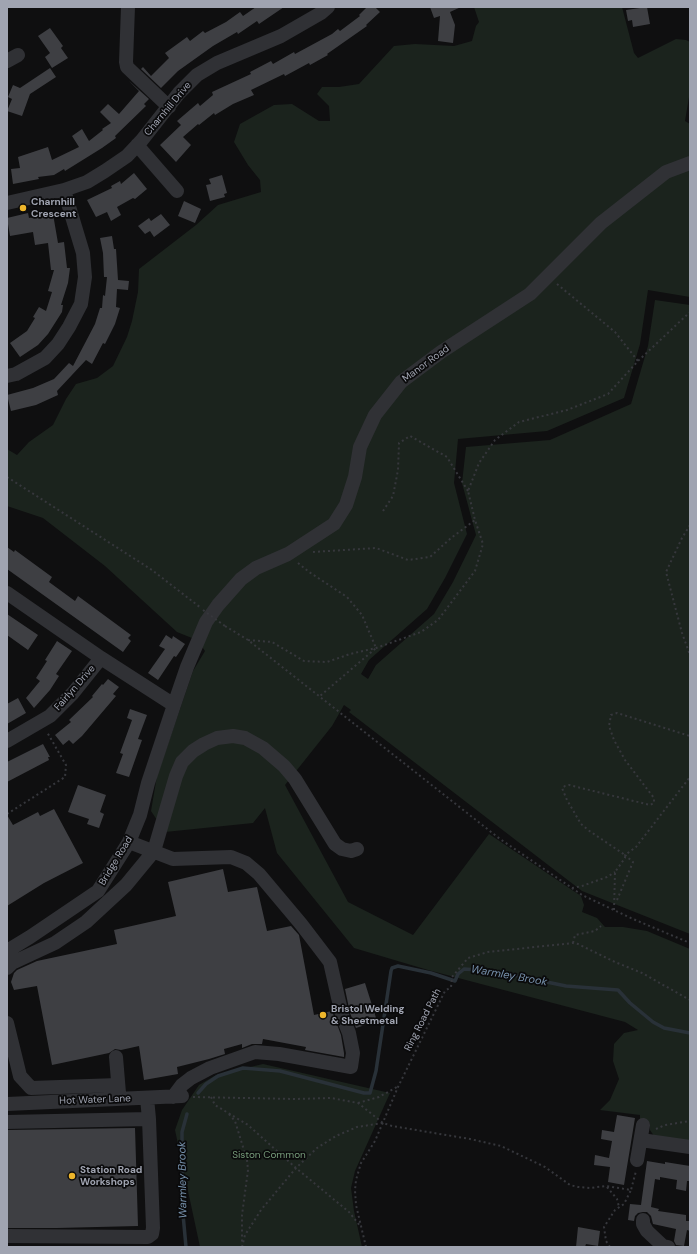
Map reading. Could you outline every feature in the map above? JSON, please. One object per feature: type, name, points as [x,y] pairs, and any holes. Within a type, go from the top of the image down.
[{"type":"street","points":[[128,7],[127,67],[169,108]]},
{"type":"street","name":"Charnhill Drive","points":[[7,203],[64,190],[87,182],[127,156],[197,75],[218,63],[282,36],[321,13],[328,7]]},
{"type":"street","points":[[137,145],[177,191]]},
{"type":"street","name":"Manor Road","points":[[218,605],[241,578],[256,568],[288,554],[334,524],[346,505],[355,477],[360,447],[375,415],[401,382],[441,352],[530,294],[601,222],[666,172],[690,163]]},
{"type":"street","points":[[7,376],[16,374],[45,358],[62,338],[80,304],[85,277],[83,253],[64,190]]},
{"type":"street","name":"Fairlyn Drive","points":[[7,593],[101,658],[174,705]]},
{"type":"street","name":"Bridge Road","points":[[7,950],[30,937],[98,891],[129,842],[140,815],[148,783],[187,667],[206,622],[218,605]]},
{"type":"street","name":"Fairlyn Drive","points":[[7,741],[50,716],[73,693],[101,658]]},
{"type":"street","points":[[7,968],[12,963],[55,943],[86,922],[126,885],[154,852],[176,776],[182,762],[193,751],[217,738],[233,736],[246,738],[263,748],[284,766],[295,779],[335,844],[342,849],[351,851],[357,849]]},
{"type":"street","points":[[129,842],[173,860],[231,857],[246,863],[259,874],[301,924],[330,962],[342,1015],[349,1033],[354,1053],[351,1067],[280,1054],[255,1052],[210,1068],[191,1078],[182,1085],[178,1096]]},
{"type":"street","points":[[7,1023],[20,1076],[31,1088],[118,1085]]},
{"type":"street","points":[[116,1057],[119,1099]]},
{"type":"street","name":"Hot Water Lane","points":[[7,1104],[178,1096]]},
{"type":"street","points":[[7,1236],[148,1237],[152,1234],[149,1119],[147,1098]]},
{"type":"street","points":[[7,1122],[149,1119]]},
{"type":"street","points":[[637,1160],[642,1134],[690,1147]]},
{"type":"street","points":[[643,1220],[643,1224],[647,1231],[663,1246],[668,1247]]},
{"type":"path","points":[[548,276],[615,332],[638,361]]},
{"type":"path","points":[[468,491],[479,463],[495,440],[519,422],[567,410],[608,394],[638,361],[690,312]]},
{"type":"path","points":[[248,640],[272,642],[304,661],[327,662],[350,654],[376,648],[421,632],[438,620],[475,571],[483,544],[468,491],[447,457],[410,436],[399,443],[398,470],[393,496],[383,510]]},
{"type":"path","points":[[7,477],[152,570],[203,610],[248,640],[500,839],[582,895],[690,943]]},
{"type":"path","points":[[311,553],[376,548],[408,560],[430,557],[451,538],[475,520]]},
{"type":"path","points":[[690,525],[682,538],[666,572],[682,633],[690,655]]},
{"type":"path","points":[[288,554],[309,572],[347,597],[362,615],[376,648]]},
{"type":"path","points":[[319,696],[376,648]]},
{"type":"path","points":[[617,900],[634,862],[581,824],[562,788],[569,785],[650,805],[654,803],[654,798],[625,760],[614,740],[609,726],[611,715],[617,713],[690,736]]},
{"type":"path","points":[[7,814],[65,777],[66,765],[41,722]]},
{"type":"path","points":[[572,888],[607,877],[615,872],[625,858],[625,855],[636,847],[690,777]]},
{"type":"path","points":[[614,910],[615,872]]},
{"type":"path","points":[[572,943],[575,935],[594,931],[601,926]]},
{"type":"path","name":"Ring Road Path","points":[[366,1247],[356,1205],[356,1180],[361,1163],[375,1141],[398,1087],[445,991],[451,987],[452,977],[468,958],[488,952],[572,943],[587,947],[615,962],[642,973],[690,1000]]},
{"type":"path","points":[[178,1096],[295,1099],[331,1098],[358,1103],[379,1097],[398,1087]]},
{"type":"path","points":[[211,1097],[215,1105],[248,1125],[296,1168],[349,1212],[361,1228]]},
{"type":"path","points":[[358,1103],[383,1123],[398,1128],[414,1129],[501,1146],[545,1167],[570,1185],[590,1188],[606,1186],[631,1190]]},
{"type":"path","points":[[229,1114],[234,1122],[247,1160],[248,1170],[242,1215],[242,1247]]},
{"type":"path","points":[[642,1134],[665,1125],[690,1121]]},
{"type":"path","points":[[242,1247],[245,1235],[261,1210],[296,1168],[317,1148],[336,1136],[357,1127],[383,1123]]},
{"type":"path","points":[[610,1247],[606,1241],[604,1226],[619,1207],[624,1204],[631,1190],[636,1177],[637,1160]]},
{"type":"path","points":[[606,1186],[617,1199],[619,1207]]},
{"type":"green space","points":[[474,7],[622,7],[634,53],[638,58],[676,39],[690,42],[690,91],[685,121],[690,124],[690,297],[648,290],[640,344],[624,398],[547,431],[458,439],[454,483],[467,534],[445,578],[427,609],[369,660],[361,674],[368,679],[376,665],[434,614],[453,582],[476,535],[462,483],[466,447],[550,440],[631,404],[648,346],[655,300],[690,305],[690,934],[582,891],[349,712],[351,710],[344,705],[332,726],[285,785],[348,902],[413,935],[489,834],[581,896],[584,905],[582,912],[597,918],[605,927],[623,927],[647,931],[690,949],[690,1142],[654,1136],[650,1130],[650,1123],[640,1120],[640,1115],[600,1110],[610,1100],[619,1079],[613,1061],[614,1044],[624,1033],[638,1030],[625,1022],[428,970],[354,948],[277,853],[265,808],[253,823],[165,832],[151,811],[157,776],[193,671],[205,651],[194,635],[192,638],[177,632],[105,566],[43,518],[7,506],[7,449],[17,455],[29,442],[53,425],[66,399],[76,384],[97,378],[113,366],[127,337],[132,321],[138,292],[139,269],[196,225],[218,205],[261,192],[260,180],[248,165],[234,142],[240,124],[274,105],[292,104],[319,121],[330,121],[329,106],[317,94],[322,87],[339,87],[359,84],[394,46],[415,44],[454,46],[472,41],[476,26],[479,22]]},
{"type":"green space","name":"Siston Common","points":[[263,1064],[390,1093],[355,1171],[351,1188],[354,1211],[362,1247],[200,1247],[175,1130],[182,1110],[199,1085],[216,1075]]},
{"type":"building","points":[[256,7],[284,7],[259,24],[257,21],[238,34],[237,32],[213,46],[178,71],[161,88],[141,69],[143,67],[151,76],[169,58],[165,53],[187,37],[190,41],[203,31],[205,33],[226,22],[240,12],[243,16]]},
{"type":"building","points":[[367,7],[375,7],[380,12],[366,25],[367,26],[327,54],[328,55],[310,65],[309,63],[285,76],[284,74],[251,90],[254,95],[233,104],[215,115],[214,113],[199,125],[198,124],[183,137],[191,145],[176,162],[160,145],[181,125],[177,121],[198,103],[200,106],[213,95],[212,92],[251,74],[250,72],[271,61],[273,64],[294,52],[295,54],[332,34],[338,29],[340,31],[360,16],[359,15]]},
{"type":"building","points":[[430,7],[461,7],[450,12],[455,25],[453,43],[438,41],[440,16],[434,18]]},
{"type":"building","points":[[647,7],[650,24],[633,27],[632,20],[628,21],[626,10]]},
{"type":"building","points":[[50,28],[63,46],[61,48],[68,58],[52,68],[45,57],[50,53],[38,36]]},
{"type":"building","points":[[50,68],[56,77],[30,94],[22,116],[7,111],[12,99],[8,97],[13,85],[20,88]]},
{"type":"building","points":[[129,81],[149,99],[144,104],[146,106],[115,136],[116,138],[65,171],[64,169],[54,175],[38,177],[39,179],[13,184],[11,169],[20,168],[18,157],[48,147],[52,160],[79,147],[72,136],[82,129],[89,141],[111,123],[100,112],[108,104],[119,114],[139,91]]},
{"type":"building","points":[[134,173],[147,189],[135,199],[133,198],[117,207],[121,215],[111,221],[107,212],[96,217],[87,200],[112,188],[111,186],[120,181],[121,184]]},
{"type":"building","points":[[222,175],[227,193],[224,194],[225,197],[210,201],[206,185],[211,184],[209,179]]},
{"type":"building","points":[[184,201],[201,209],[195,223],[178,216]]},
{"type":"building","points":[[28,213],[29,218],[53,214],[58,243],[64,242],[67,268],[70,268],[68,283],[61,305],[63,305],[62,312],[48,334],[38,345],[20,357],[10,343],[27,331],[35,318],[33,317],[39,307],[46,311],[52,292],[48,291],[54,270],[51,270],[48,243],[35,245],[33,232],[10,236],[7,218]]},
{"type":"building","points":[[161,214],[170,225],[154,237],[150,231],[145,234],[138,226],[149,218],[151,221]]},
{"type":"building","points":[[112,236],[114,249],[116,249],[118,280],[129,281],[128,290],[117,289],[116,307],[120,308],[115,324],[105,344],[103,343],[92,364],[86,360],[57,391],[58,395],[36,405],[11,411],[7,395],[33,388],[54,379],[69,363],[73,366],[95,324],[100,308],[102,308],[107,277],[104,277],[103,253],[100,238]]},
{"type":"building","points":[[7,547],[14,552],[15,550],[52,577],[49,582],[75,601],[78,596],[131,635],[128,638],[131,641],[123,652],[7,569]]},
{"type":"building","points":[[7,614],[38,635],[28,650],[7,635]]},
{"type":"building","points":[[166,635],[172,639],[173,636],[185,644],[176,657],[174,656],[158,680],[148,673],[165,649],[159,646]]},
{"type":"building","points":[[57,641],[72,651],[56,674],[59,676],[50,690],[34,708],[26,698],[40,681],[36,678]]},
{"type":"building","points":[[108,679],[119,687],[113,694],[116,696],[82,736],[73,744],[69,740],[63,745],[55,735],[71,722],[69,720],[93,697],[92,696],[102,684],[103,685]]},
{"type":"building","points":[[18,698],[26,713],[7,724],[7,704]]},
{"type":"building","points":[[130,709],[147,715],[138,739],[142,740],[129,777],[116,773],[123,754],[120,753],[132,720],[127,718]]},
{"type":"building","points":[[43,744],[50,757],[48,757],[49,760],[7,782],[7,762]]},
{"type":"building","points":[[78,785],[106,795],[100,812],[104,814],[99,828],[87,824],[89,819],[68,812]]},
{"type":"building","points":[[54,809],[83,863],[44,883],[7,906],[7,815],[13,825],[38,812],[40,816]]},
{"type":"building","points":[[223,869],[228,892],[257,887],[267,931],[291,926],[299,935],[314,1015],[332,1011],[341,1035],[344,1057],[305,1050],[306,1047],[263,1039],[262,1044],[252,1044],[242,1048],[242,1044],[224,1049],[225,1054],[177,1067],[178,1074],[144,1080],[139,1046],[121,1050],[115,1049],[109,1053],[52,1065],[37,986],[14,990],[11,982],[14,973],[17,970],[37,961],[117,944],[114,930],[176,916],[168,882]]},
{"type":"building","points":[[365,983],[377,1021],[356,1028],[350,1013],[345,989]]},
{"type":"building","points":[[617,1115],[635,1118],[624,1185],[608,1182],[610,1167],[594,1165],[595,1155],[609,1158],[612,1141],[601,1139],[602,1130],[614,1132]]},
{"type":"building","name":"Station Road Workshops","points":[[135,1128],[138,1226],[7,1228],[7,1130]]},
{"type":"building","points":[[647,1161],[690,1166],[690,1181],[687,1181],[686,1191],[676,1189],[677,1180],[660,1177],[660,1180],[655,1179],[651,1207],[659,1209],[658,1211],[686,1215],[686,1221],[690,1221],[690,1231],[687,1230],[684,1246],[676,1245],[674,1241],[676,1229],[653,1224],[651,1216],[647,1212],[638,1213],[635,1216],[634,1221],[628,1220],[630,1204],[641,1205]]},
{"type":"building","points":[[578,1227],[600,1231],[598,1246],[586,1244],[585,1247],[576,1247]]},
{"type":"waterway","name":"Warmley Brook","points":[[198,1093],[206,1084],[218,1076],[243,1068],[280,1071],[364,1093],[370,1093],[376,1071],[391,971],[392,968],[398,966],[431,973],[455,981],[458,974],[464,969],[508,974],[566,986],[618,990],[630,1003],[653,1022],[664,1028],[690,1033]]},
{"type":"waterway","name":"Warmley Brook","points":[[186,1247],[181,1192],[182,1132],[187,1114]]},
{"type":"place","name":"Charnhill Crescent","points":[[23,208]]},
{"type":"place","name":"Bristol Welding & Sheetmetal","points":[[323,1015]]},
{"type":"place","name":"Station Road Workshops","points":[[72,1176]]}]
